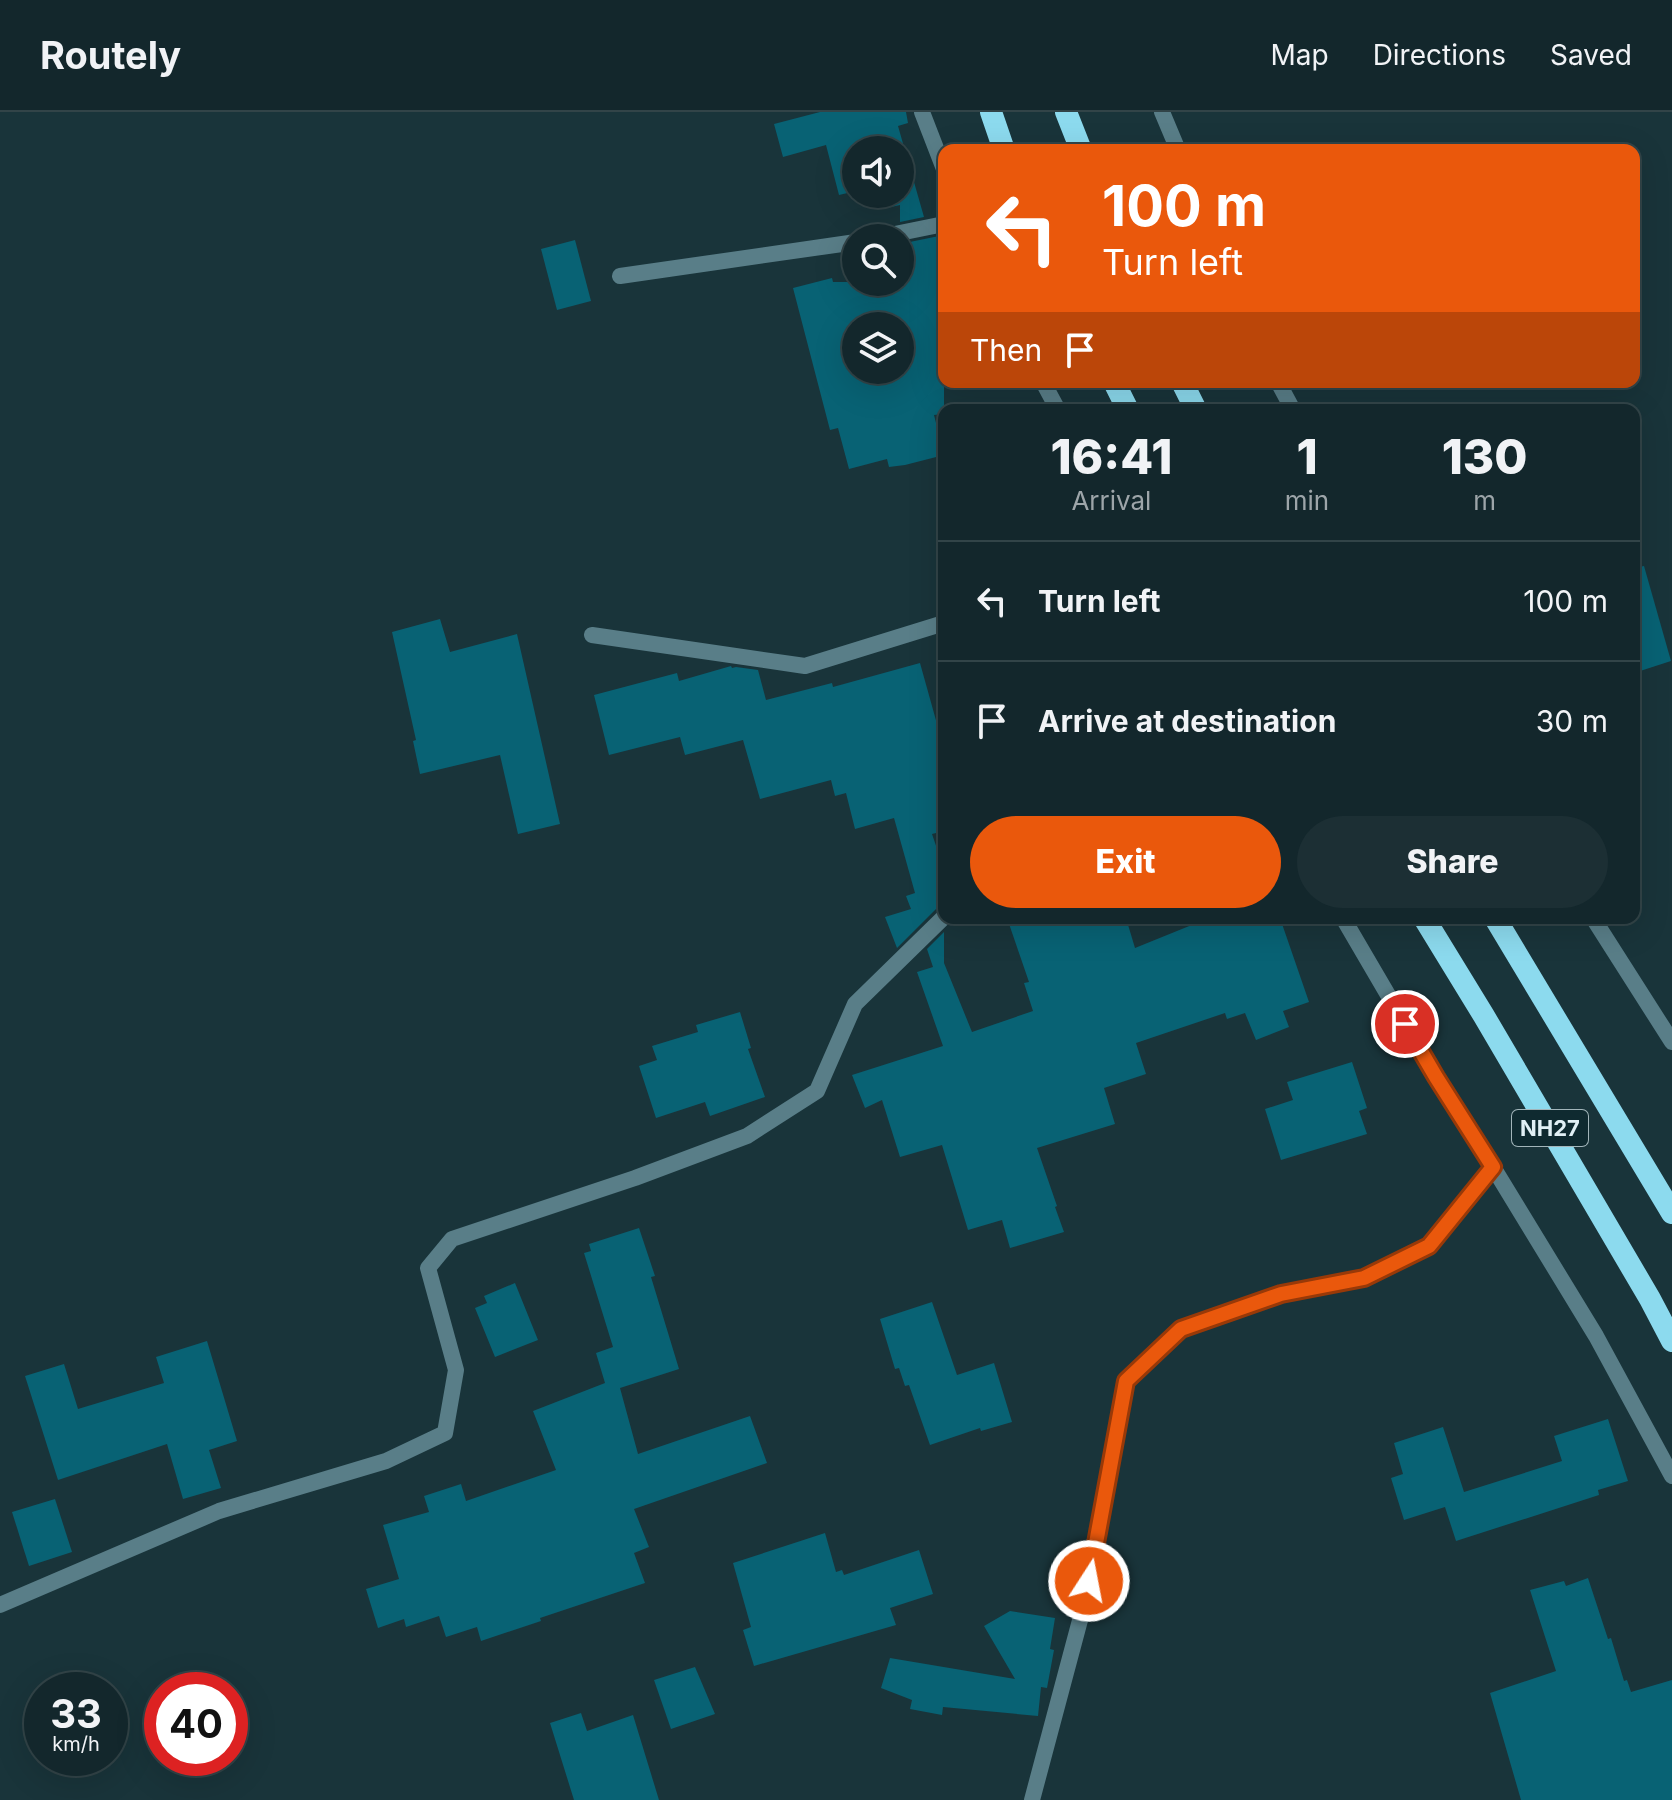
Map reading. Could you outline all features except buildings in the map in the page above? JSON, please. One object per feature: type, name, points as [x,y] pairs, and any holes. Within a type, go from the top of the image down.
[{"type":"highway","points":[[991,112],[1002,144]]},
{"type":"highway","points":[[1066,112],[1079,144]]},
{"type":"highway","name":"NH27","points":[[1428,924],[1642,1285],[1672,1341]]},
{"type":"highway","name":"NH27","points":[[1499,924],[1672,1213]]},
{"type":"street","points":[[922,112],[938,153]]},
{"type":"street","points":[[1162,112],[1175,144]]},
{"type":"street","points":[[914,230],[938,225]]},
{"type":"street","points":[[620,276],[842,244]]},
{"type":"street","points":[[592,635],[805,666],[938,625]]},
{"type":"street","points":[[0,1605],[219,1511],[386,1461],[445,1433],[456,1370],[428,1268],[452,1239],[635,1178],[747,1136],[805,1099],[817,1091],[855,1004],[938,923]]},
{"type":"street","points":[[1347,924],[1436,1077],[1596,1336],[1672,1476]]},
{"type":"street","points":[[1597,924],[1672,1042]]},
{"type":"street","points":[[1032,1800],[1083,1609],[1126,1381],[1181,1329],[1281,1294],[1364,1278],[1429,1246],[1493,1167]]},
{"type":"route","points":[[1089,1581],[1126,1381],[1181,1329],[1281,1294],[1364,1278],[1429,1246],[1493,1167],[1405,1024]]}]
